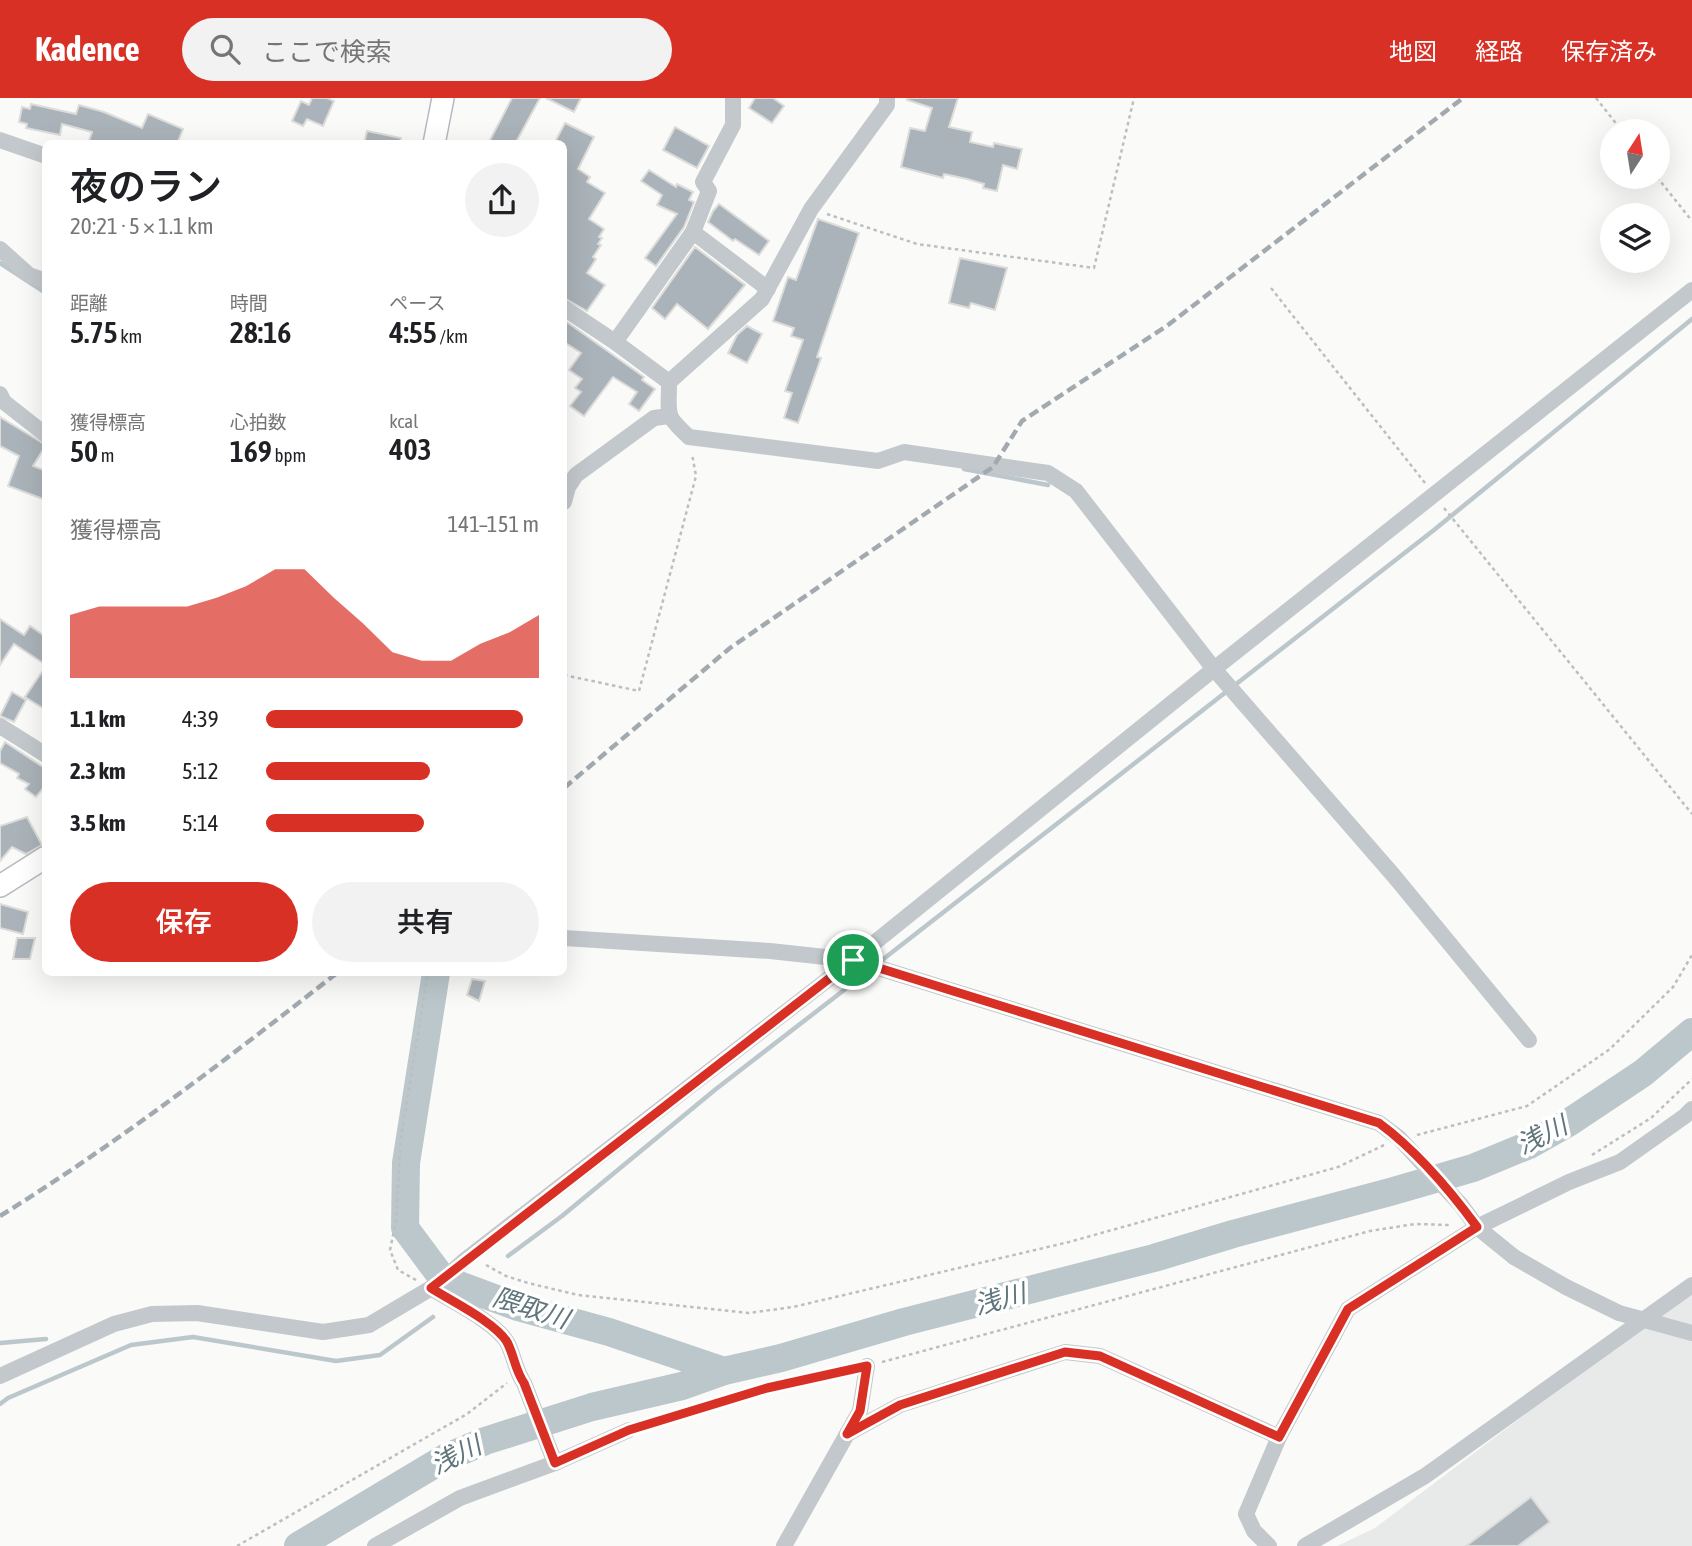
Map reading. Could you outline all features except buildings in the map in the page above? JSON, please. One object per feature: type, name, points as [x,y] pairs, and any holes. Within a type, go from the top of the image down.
[{"type":"main road","points":[[435,140],[443,98]]},
{"type":"main road","points":[[0,886],[42,860]]},
{"type":"street","points":[[615,342],[693,232],[709,191],[703,182],[733,125],[733,98]]},
{"type":"street","points":[[887,98],[887,104],[880,115],[811,209],[762,299],[669,382],[669,416],[690,437],[877,461],[904,452],[1048,473],[1076,491],[1214,669],[1394,876],[1529,1041]]},
{"type":"street","points":[[0,140],[42,155]]},
{"type":"street","points":[[693,232],[768,289]]},
{"type":"street","points":[[0,249],[29,275],[42,280]]},
{"type":"street","points":[[0,1376],[114,1324],[152,1314],[197,1313],[323,1332],[369,1325],[434,1286],[853,960],[1214,669],[1692,290]]},
{"type":"street","points":[[567,310],[669,382]]},
{"type":"street","points":[[0,394],[4,402],[42,432]]},
{"type":"street","points":[[567,490],[576,475],[654,418],[669,416]]},
{"type":"street","points":[[0,726],[42,752]]},
{"type":"street","points":[[567,938],[770,951],[853,960],[1379,1123],[1402,1141],[1461,1205],[1477,1227],[1514,1257],[1619,1314],[1692,1333]]},
{"type":"street","points":[[1269,1546],[1254,1531],[1246,1514],[1279,1437],[1348,1309],[1477,1227],[1569,1182],[1620,1162],[1692,1109]]},
{"type":"street","points":[[1305,1546],[1425,1476],[1692,1285]]},
{"type":"street","points":[[434,1286],[491,1326],[507,1341],[554,1460]]},
{"type":"street","points":[[847,1434],[900,1405],[1065,1352],[1100,1356],[1279,1437]]},
{"type":"street","points":[[784,1546],[860,1411],[867,1366]]},
{"type":"street","points":[[375,1546],[460,1498],[629,1430]]},
{"type":"path","points":[[811,209],[917,244],[1094,268],[1135,98]]},
{"type":"path","points":[[1596,98],[1613,119]]},
{"type":"path","points":[[1667,189],[1692,221]]},
{"type":"path","points":[[1271,288],[1692,814]]},
{"type":"path","points":[[567,675],[639,691],[696,476],[690,437]]},
{"type":"path","points":[[468,1258],[517,1280],[578,1294],[749,1313],[793,1307],[1069,1242],[1338,1167],[1423,1134],[1527,1106],[1610,1049],[1674,987],[1692,955]]},
{"type":"path","points":[[428,976],[401,1137],[396,1222],[390,1250],[398,1270],[434,1286]]},
{"type":"path","points":[[1588,1157],[1651,1118],[1692,1079]]},
{"type":"path","points":[[629,1430],[767,1388],[867,1366],[1370,1231],[1415,1224],[1477,1227]]},
{"type":"path","points":[[237,1546],[467,1414],[521,1379]]},
{"type":"shaded area","points":[[1692,1293],[1692,1546],[1337,1546],[1375,1528]]},
{"type":"waterway","name":"隈取川","points":[[0,263],[42,290]]},
{"type":"waterway","points":[[877,964],[1434,530],[1692,319]]},
{"type":"waterway","points":[[964,469],[1048,485]]},
{"type":"waterway","points":[[508,1256],[870,970]]},
{"type":"waterway","name":"隈取川","points":[[436,976],[406,1163],[405,1228],[440,1275],[456,1284],[518,1307],[609,1332],[724,1371]]},
{"type":"waterway","name":"浅川","points":[[298,1546],[445,1458],[485,1441],[592,1407],[682,1386],[724,1371],[781,1358],[904,1322],[1154,1258],[1473,1168],[1529,1145],[1568,1123],[1643,1073],[1692,1032]]},
{"type":"waterway","points":[[0,1404],[8,1398],[131,1345],[193,1337],[336,1361],[380,1355],[433,1317]]},
{"type":"waterway","points":[[0,1343],[46,1339]]},
{"type":"railway","points":[[567,785],[730,648],[993,467],[1022,421],[1168,325],[1463,98]]},
{"type":"railway","points":[[0,1216],[130,1129],[333,976]]},
{"type":"route","points":[[853,960],[1379,1123],[1399,1138],[1461,1205],[1477,1227],[1348,1309],[1279,1437],[1100,1356],[1065,1352],[900,1405],[847,1434],[860,1411],[867,1366],[767,1388],[629,1430],[555,1463],[507,1341],[491,1326],[431,1288],[853,960]]}]
